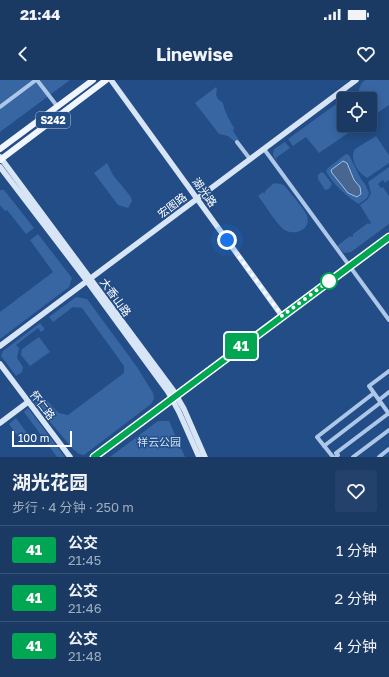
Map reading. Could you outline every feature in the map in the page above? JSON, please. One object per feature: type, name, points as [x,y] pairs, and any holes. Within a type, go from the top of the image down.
[{"type":"main road","name":"S242","points":[[0,149],[93,80]]},
{"type":"main road","name":"S242","points":[[0,158],[106,80]]},
{"type":"main road","name":"湖光路","points":[[111,80],[282,316]]},
{"type":"main road","name":"宏图路","points":[[0,346],[356,80]]},
{"type":"main road","name":"大香山路","points":[[0,158],[174,396],[197,437],[205,457]]},
{"type":"main road","name":"大香山路","points":[[0,167],[89,280]]},
{"type":"main road","points":[[94,457],[389,237]]},
{"type":"main road","name":"怀仁路","points":[[0,364],[70,457]]},
{"type":"main road","name":"大香山路","points":[[174,396],[199,457]]},
{"type":"main road","points":[[0,423],[28,402]]},
{"type":"street","points":[[0,107],[37,80],[57,106]]},
{"type":"street","points":[[237,142],[250,159]]},
{"type":"street","points":[[264,149],[389,320]]},
{"type":"street","points":[[374,393],[317,437],[334,457],[338,455],[336,453],[389,413],[369,386],[389,371]]},
{"type":"street","points":[[324,446],[389,392]]},
{"type":"street","points":[[353,457],[389,430]]},
{"type":"street","points":[[379,457],[389,449]]},
{"type":"green space","points":[[0,80],[70,80],[0,132]]},
{"type":"green space","points":[[365,80],[389,80],[389,105],[377,113],[377,92],[359,92],[361,84]]},
{"type":"green space","points":[[216,87],[217,97],[223,103],[226,113],[234,128],[233,131],[239,140],[235,142],[228,136],[219,134],[195,103]]},
{"type":"green space","points":[[337,103],[337,132],[350,132],[319,153],[306,137],[293,146],[288,139]]},
{"type":"green space","points":[[376,136],[389,155],[389,163],[367,178],[360,173],[355,165],[353,153],[355,149]]},
{"type":"green space","points":[[285,142],[290,148],[276,158],[277,162],[273,155],[274,149]]},
{"type":"green space","points":[[346,154],[349,155],[369,193],[367,198],[359,204],[341,190],[326,171]]},
{"type":"green space","points":[[107,163],[113,175],[131,197],[132,201],[128,208],[118,205],[94,173]]},
{"type":"green space","points":[[389,167],[389,180],[385,183],[383,180],[378,184],[381,188],[383,187],[389,196],[389,224],[351,252],[344,253],[337,246],[350,236],[352,237],[353,234],[368,223],[371,223],[360,205],[368,199],[371,193],[368,182]]},
{"type":"green space","points":[[321,172],[324,173],[332,184],[329,189],[325,190],[318,179],[318,175]]},
{"type":"green space","points":[[274,183],[285,186],[303,209],[308,221],[304,229],[295,232],[286,231],[276,221],[258,196],[263,192],[264,194],[266,190]]},
{"type":"green space","points":[[0,190],[4,190],[34,228],[26,234],[7,210],[5,211],[0,205]]},
{"type":"green space","points":[[38,234],[72,278],[69,287],[0,339],[0,312],[53,272],[30,240]]},
{"type":"green space","points":[[76,297],[87,299],[137,367],[153,393],[154,399],[151,404],[84,455],[79,454],[73,449],[34,403],[44,398],[59,413],[68,415],[124,373],[124,366],[82,308],[73,307],[53,322],[49,317]]},
{"type":"green space","points":[[40,323],[44,330],[41,332],[38,328],[16,345],[19,348],[17,358],[23,367],[22,372],[16,376],[1,356],[3,351]]},
{"type":"green space","points":[[39,337],[50,352],[30,366],[21,355],[22,349]]},
{"type":"green space","points":[[28,408],[65,457],[57,457],[24,412]]},
{"type":"green space","points":[[16,418],[27,433],[19,438],[9,424]]},
{"type":"green space","name":"祥云公园","points":[[158,421],[169,421],[185,457],[110,457]]},
{"type":"shaded area","points":[[343,161],[347,163],[354,180],[360,187],[361,194],[357,197],[348,193],[332,173],[331,170]]},
{"type":"bus line","name":"41","points":[[94,457],[389,237]]},
{"type":"route","points":[[227,240],[282,316],[329,281]]}]
